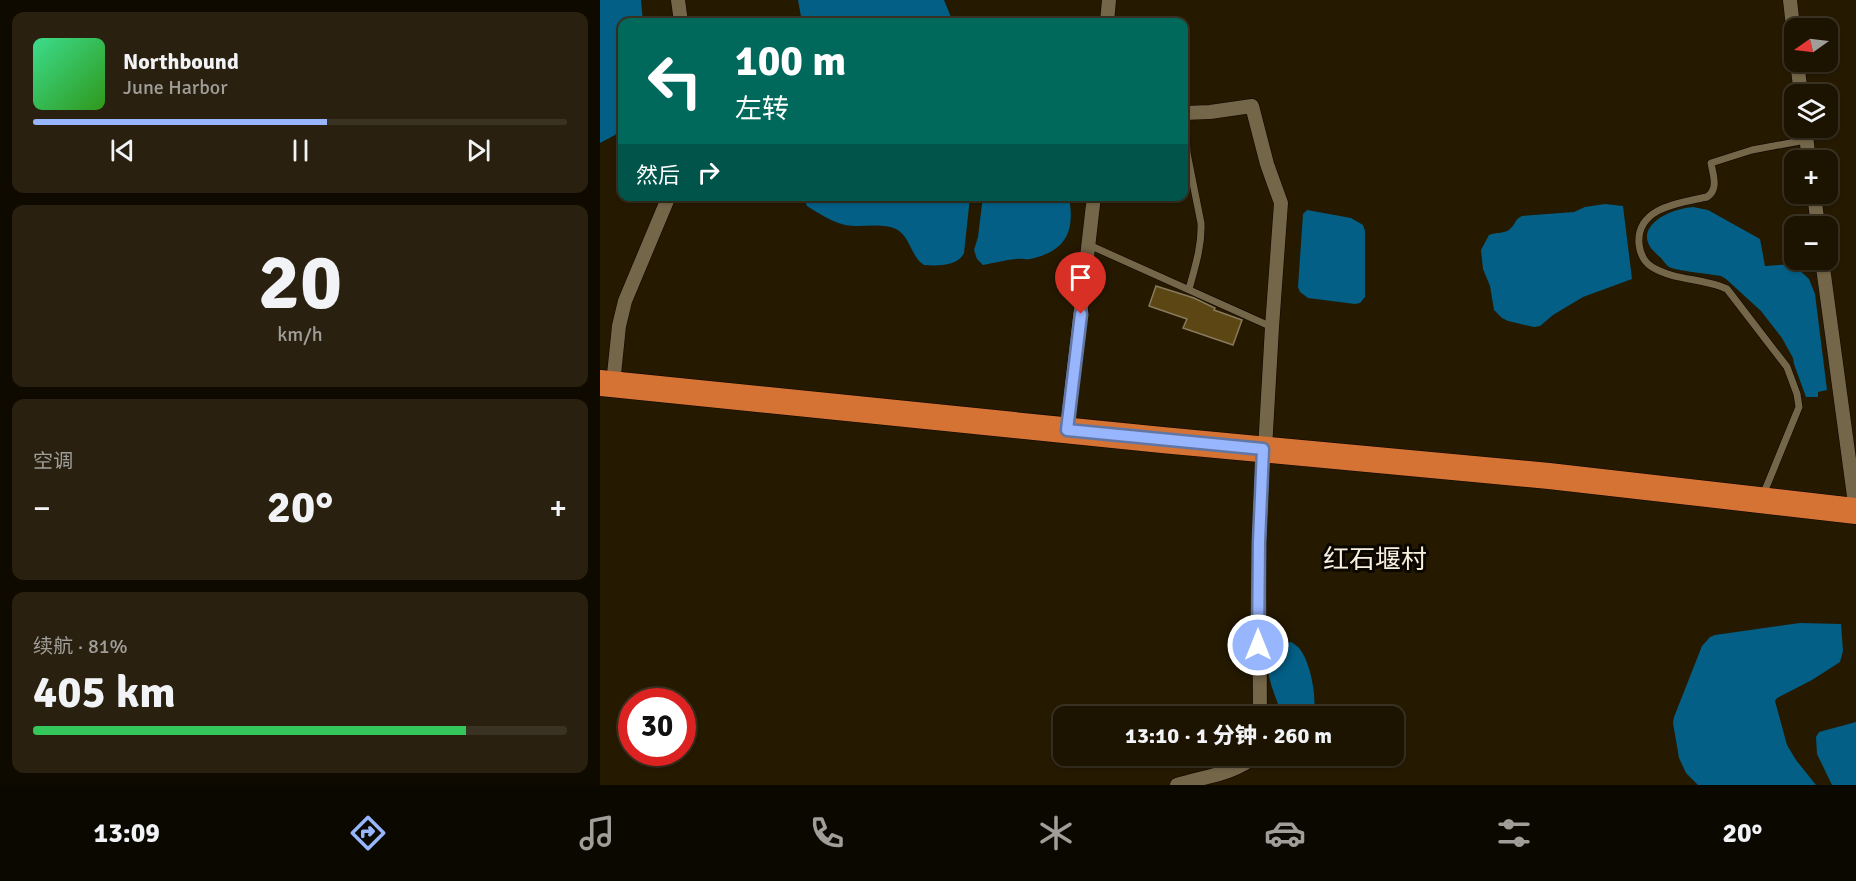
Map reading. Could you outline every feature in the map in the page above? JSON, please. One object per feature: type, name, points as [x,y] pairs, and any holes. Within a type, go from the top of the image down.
[{"type":"highway","points":[[606,383],[1549,476],[1856,511]]},
{"type":"street","points":[[678,0],[680,18]]},
{"type":"street","points":[[1107,18],[1109,0]]},
{"type":"street","points":[[1790,0],[1792,18]]},
{"type":"street","points":[[1188,113],[1252,106],[1267,164],[1281,204],[1259,553],[1260,706]]},
{"type":"street","points":[[606,383],[626,301],[667,201]]},
{"type":"street","points":[[1067,430],[1093,201]]},
{"type":"street","points":[[1823,270],[1856,511]]},
{"type":"street","points":[[1178,785],[1241,766]]},
{"type":"lane","points":[[1761,500],[1799,407],[1797,394],[1787,367],[1727,289],[1719,285],[1674,277],[1653,268],[1643,258],[1638,240],[1643,222],[1653,212],[1707,197],[1713,193],[1715,186],[1711,163],[1792,138]]},
{"type":"lane","points":[[1188,158],[1201,223],[1198,257],[1189,289]]},
{"type":"lane","points":[[1089,245],[1272,327]]},
{"type":"water","points":[[600,0],[641,0],[643,18],[618,18],[618,131],[615,135],[600,143]]},
{"type":"water","points":[[798,0],[944,0],[951,18],[801,18]]},
{"type":"water","points":[[805,201],[970,201],[964,253],[952,263],[924,265],[916,257],[901,232],[896,229],[884,226],[840,224],[807,206]]},
{"type":"water","points":[[983,201],[1070,201],[1071,220],[1066,238],[1053,251],[1043,255],[1030,259],[1012,259],[983,265],[977,259],[974,250]]},
{"type":"water","points":[[1605,204],[1623,206],[1632,279],[1583,297],[1553,315],[1540,326],[1534,327],[1502,318],[1494,310],[1490,286],[1483,269],[1481,250],[1489,235],[1509,230],[1522,216],[1574,212],[1585,207]]},
{"type":"water","points":[[1693,207],[1708,210],[1760,239],[1765,266],[1784,265],[1784,270],[1799,270],[1809,279],[1815,294],[1827,390],[1818,392],[1818,397],[1806,397],[1793,358],[1782,338],[1761,311],[1726,279],[1721,276],[1669,267],[1651,247],[1647,238],[1648,230],[1662,217]]},
{"type":"water","points":[[1307,210],[1351,218],[1363,225],[1365,231],[1365,297],[1360,303],[1308,298],[1300,292],[1298,287],[1303,214]]},
{"type":"water","points":[[1800,623],[1841,624],[1843,651],[1840,662],[1775,701],[1787,745],[1816,785],[1698,785],[1686,773],[1679,758],[1673,723],[1702,646],[1715,635]]},
{"type":"water","points":[[1291,642],[1303,654],[1310,671],[1314,706],[1279,706],[1268,672],[1271,652],[1278,645]]},
{"type":"water","points":[[1856,722],[1856,785],[1832,785],[1817,754],[1816,737],[1819,732]]},
{"type":"building","points":[[1156,286],[1194,298],[1215,308],[1214,310],[1242,320],[1233,345],[1183,328],[1187,319],[1149,306]]},
{"type":"district","name":"红石堰村","points":[[1375,560]]},
{"type":"route","points":[[1081,314],[1067,430],[1263,449],[1258,645]]}]
